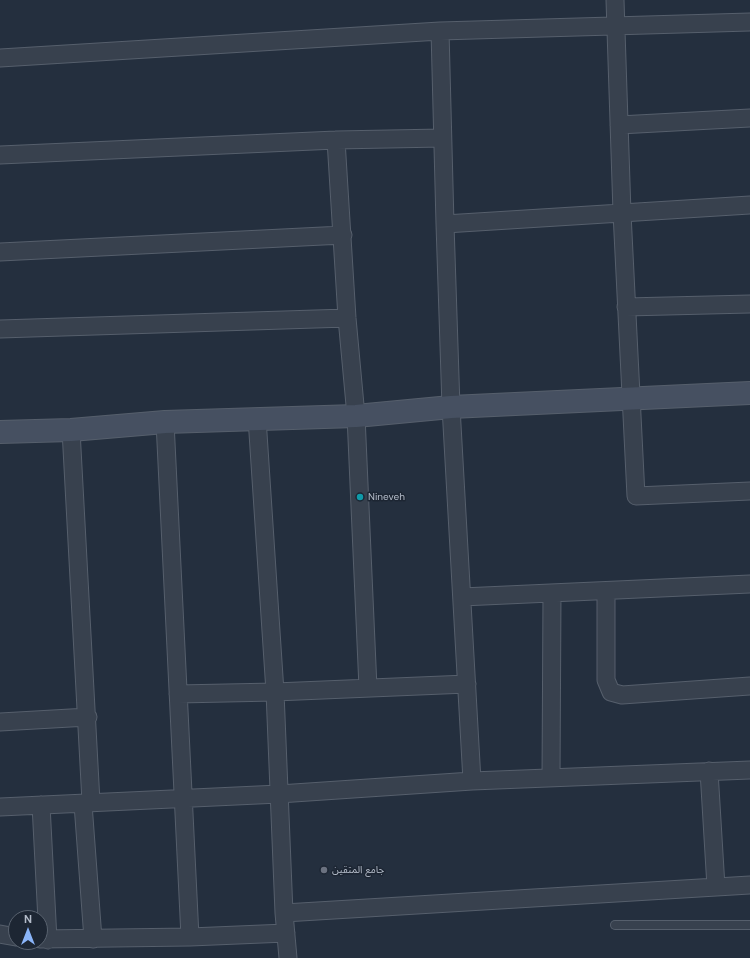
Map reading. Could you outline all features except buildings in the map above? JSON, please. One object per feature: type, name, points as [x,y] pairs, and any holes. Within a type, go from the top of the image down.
[{"type":"street","points":[[615,0],[622,213],[636,496],[750,491]]},
{"type":"street","points":[[0,58],[440,31],[750,22]]},
{"type":"street","points":[[440,31],[451,407],[472,781]]},
{"type":"street","points":[[619,125],[750,118]]},
{"type":"street","points":[[0,155],[336,140],[442,138]]},
{"type":"street","points":[[336,140],[347,318],[356,416],[368,688]]},
{"type":"street","points":[[445,224],[750,205]]},
{"type":"street","points":[[0,252],[343,235]]},
{"type":"street","points":[[626,307],[750,304]]},
{"type":"street","points":[[0,329],[347,318]]},
{"type":"street","points":[[0,432],[71,430],[165,422],[356,416],[451,407],[750,393]]},
{"type":"street","points":[[257,418],[275,692],[284,913],[288,958]]},
{"type":"street","points":[[165,422],[190,937]]},
{"type":"street","points":[[71,430],[88,717],[87,803],[93,939]]},
{"type":"street","points":[[462,597],[750,584]]},
{"type":"street","points":[[606,591],[606,680],[611,692],[622,695],[750,686]]},
{"type":"street","points":[[550,778],[552,593]]},
{"type":"street","points":[[178,694],[275,692],[467,684]]},
{"type":"street","points":[[0,722],[88,717]]},
{"type":"street","points":[[0,807],[279,794],[472,781],[750,770]]},
{"type":"street","points":[[709,771],[716,887]]},
{"type":"street","points":[[41,805],[43,910]]},
{"type":"street","points":[[284,913],[750,885]]},
{"type":"street","points":[[48,940],[190,937],[286,933]]},
{"type":"lane","points":[[615,925],[750,924]]},
{"type":"place","name":"Nineveh","points":[[360,497]]},
{"type":"place","name":"جامع المتقين","points":[[324,870]]}]
